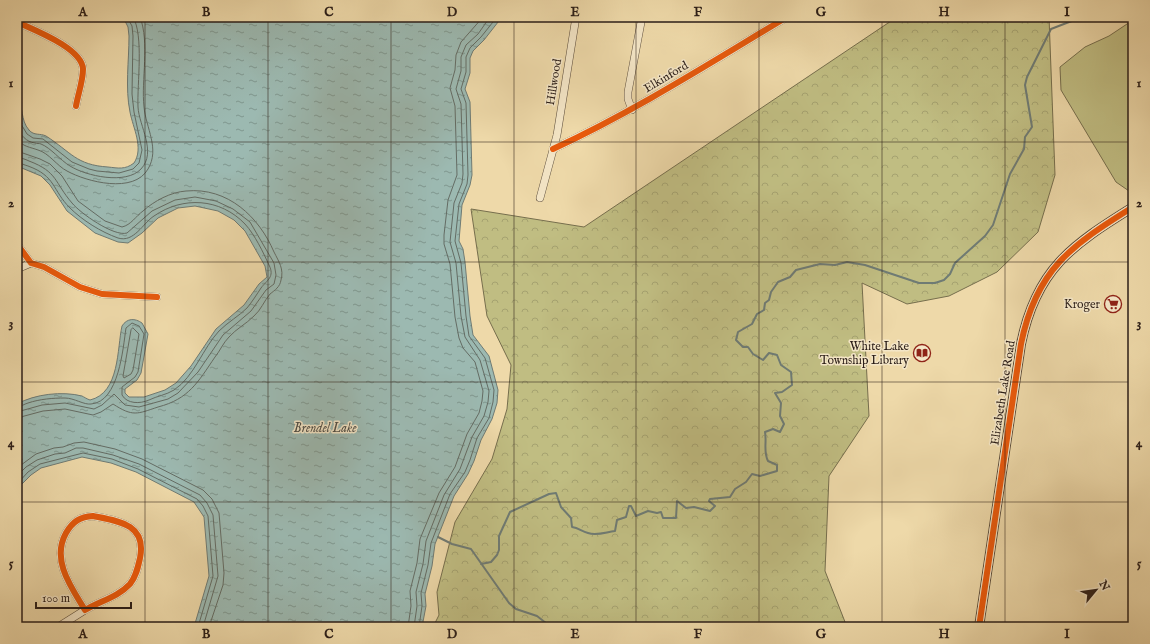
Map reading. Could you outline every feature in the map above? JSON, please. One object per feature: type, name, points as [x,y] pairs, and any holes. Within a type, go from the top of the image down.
[{"type":"street","name":"Hillwood","points":[[540,198],[553,149],[576,17]]},
{"type":"street","points":[[632,110],[628,99],[628,92],[642,17]]},
{"type":"street","name":"Elkinford","points":[[553,149],[632,110],[787,17]]},
{"type":"street","points":[[17,22],[64,46],[78,58],[83,68],[76,106]]},
{"type":"street","name":"Elizabeth Lake Road","points":[[979,627],[1021,344],[1031,308],[1045,280],[1060,260],[1086,237],[1133,207]]},
{"type":"street","points":[[17,244],[31,263],[44,267],[80,287],[102,294],[157,297]]},
{"type":"street","points":[[17,269],[31,263]]},
{"type":"street","points":[[58,627],[85,610],[118,593],[130,583],[137,571],[141,552],[140,543],[134,530],[126,524],[93,516],[81,517],[71,525],[64,538],[61,552],[62,567],[85,610]]},
{"type":"green space","points":[[897,17],[1049,17],[1055,175],[1038,232],[997,272],[949,296],[907,304],[862,283],[869,416],[829,476],[825,571],[847,627],[433,627],[439,615],[437,592],[455,522],[492,459],[507,409],[511,365],[487,316],[471,209],[584,227]]},
{"type":"green space","points":[[1133,20],[1133,188],[1129,191],[1116,182],[1061,90],[1060,67],[1085,47],[1109,36]]},
{"type":"water","name":"Brendel Lake","points":[[123,17],[502,17],[484,40],[473,51],[470,58],[470,73],[465,89],[470,102],[472,175],[470,185],[462,205],[459,241],[463,249],[465,262],[473,335],[489,356],[498,390],[497,403],[492,419],[481,440],[474,461],[468,474],[454,496],[435,544],[432,566],[425,594],[426,606],[422,627],[194,627],[209,576],[204,517],[194,502],[136,472],[111,463],[82,457],[41,468],[31,475],[17,489],[17,404],[32,398],[49,394],[74,394],[90,400],[100,396],[107,389],[112,379],[118,357],[122,326],[129,320],[137,320],[142,323],[148,334],[141,373],[137,380],[125,389],[125,393],[129,397],[144,397],[165,390],[176,383],[191,366],[216,329],[244,305],[259,284],[267,277],[265,266],[245,231],[234,220],[218,211],[195,206],[178,208],[158,218],[142,233],[128,243],[118,242],[95,233],[67,211],[50,185],[41,176],[17,166],[17,100],[21,106],[24,122],[31,132],[46,136],[81,161],[97,166],[118,168],[128,167],[134,163],[137,157],[138,144],[130,112],[127,84],[129,36],[128,27]]},
{"type":"waterway","points":[[481,564],[491,562],[497,555],[499,550],[499,536],[510,512],[549,494],[556,493],[561,507],[571,518],[572,527],[591,534],[598,534],[615,531],[617,520],[626,517],[629,506],[631,506],[636,516],[648,511],[657,513],[661,512],[663,518],[676,518],[677,501],[686,508],[694,507],[710,511],[715,506],[709,501],[710,499],[730,497],[735,489],[746,482],[752,474],[760,476],[777,471],[777,465],[768,461],[765,450],[765,432],[773,429],[780,432],[784,424],[780,416],[781,403],[775,393],[782,392],[792,385],[791,372],[781,365],[777,355],[769,353],[763,360],[753,354],[748,347],[743,347],[736,340],[738,332],[752,324],[757,314],[764,310],[765,303],[769,300],[771,292],[778,282],[790,277],[796,270],[820,264],[835,265],[847,262],[865,265],[919,283],[935,283],[944,280],[950,274],[955,263],[985,236],[993,225],[1010,174],[1024,149],[1025,137],[1032,127],[1025,85],[1027,77],[1051,29],[1082,17]]},
{"type":"waterway","points":[[438,537],[452,544],[471,549],[509,603],[516,609],[537,616],[551,627]]},
{"type":"cycle path","points":[[553,149],[643,103],[787,17]]},
{"type":"cycle path","points":[[17,22],[66,47],[81,61],[83,74],[76,106]]},
{"type":"cycle path","points":[[979,627],[1021,344],[1036,296],[1047,278],[1075,247],[1133,207]]},
{"type":"cycle path","points":[[17,244],[31,263],[44,267],[80,287],[102,294],[157,297]]},
{"type":"cycle path","points":[[93,516],[112,520],[128,526],[135,531],[139,538],[141,547],[138,568],[130,584],[114,596],[85,610],[69,583],[62,563],[61,553],[62,543],[71,525],[84,517],[93,516]]},
{"type":"place","name":"Kroger","points":[[1113,304]]},
{"type":"place","name":"White Lake Township Library","points":[[922,353]]}]
